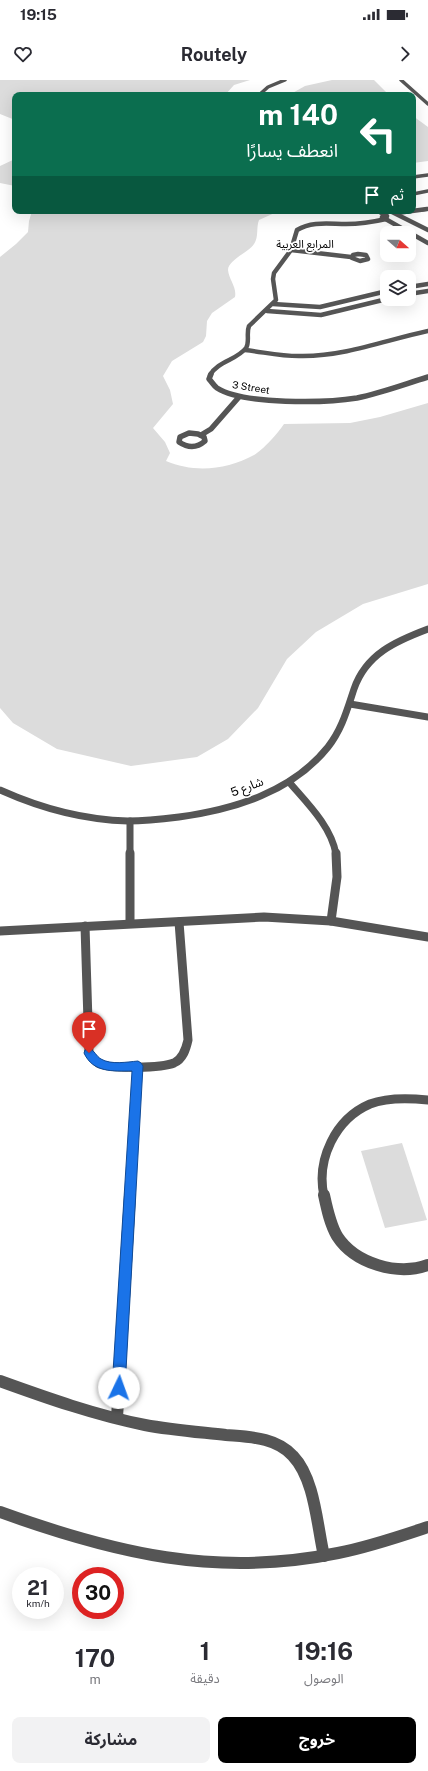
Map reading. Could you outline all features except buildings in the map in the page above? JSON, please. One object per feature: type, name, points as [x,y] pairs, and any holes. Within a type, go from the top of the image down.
[{"type":"street","points":[[262,92],[268,87],[285,80]]},
{"type":"street","points":[[401,80],[414,92]]},
{"type":"street","points":[[416,93],[428,104]]},
{"type":"street","points":[[416,176],[428,175]]},
{"type":"street","points":[[416,194],[428,191]]},
{"type":"street","points":[[416,211],[428,209]]},
{"type":"street","points":[[378,214],[428,243]]},
{"type":"street","points":[[384,214],[386,215],[386,219]]},
{"type":"street","points":[[398,214],[428,230]]},
{"type":"street","points":[[405,217],[408,214]]},
{"type":"street","points":[[386,219],[362,224],[319,224],[303,226],[295,233],[291,250],[274,273],[273,285],[276,295],[273,304],[250,325],[248,329],[248,344],[244,350],[299,356],[319,356],[362,349],[428,331]]},
{"type":"street","points":[[291,250],[351,257]]},
{"type":"street","points":[[416,286],[428,284]]},
{"type":"street","points":[[416,293],[428,291]]},
{"type":"street","points":[[273,304],[320,307],[380,293]]},
{"type":"street","points":[[267,311],[308,315],[327,314],[380,301]]},
{"type":"street","name":"3 Street","points":[[244,350],[212,371],[209,378],[210,382],[222,391],[239,396],[269,400],[342,400],[363,396],[428,377]]},
{"type":"street","points":[[201,435],[211,429],[239,396]]},
{"type":"street","name":"شارع 5","points":[[0,790],[29,803],[52,809],[99,818],[130,821],[194,815],[227,808],[258,798],[289,782],[322,755],[344,722],[358,679],[369,661],[386,647],[428,629]]},
{"type":"street","points":[[350,704],[428,717]]},
{"type":"street","points":[[289,782],[320,820],[334,846],[337,861],[337,875],[331,921]]},
{"type":"street","points":[[130,821],[130,923]]},
{"type":"street","points":[[0,931],[264,917],[331,921],[428,937]]},
{"type":"street","points":[[86,926],[89,1053],[94,1060],[100,1064],[109,1066],[138,1066],[173,1063],[181,1057],[186,1049],[188,1040],[179,922]]},
{"type":"street","points":[[117,1418],[138,1066]]},
{"type":"street","points":[[428,1100],[399,1098],[380,1101],[363,1108],[347,1121],[335,1137],[326,1154],[322,1173],[329,1218],[339,1239],[357,1255],[378,1266],[401,1270],[424,1267],[428,1265]]},
{"type":"street","points":[[0,1381],[38,1395],[117,1418],[164,1428],[260,1438],[276,1443],[297,1459],[305,1472],[324,1556]]},
{"type":"street","points":[[0,1512],[126,1551],[171,1559],[216,1563],[271,1561],[324,1556],[388,1540],[428,1527]]},
{"type":"shaded area","points":[[0,80],[250,80],[234,85],[228,92],[12,92],[12,119],[0,114]]},
{"type":"shaded area","points":[[332,80],[374,80],[386,92],[294,92],[305,86]]},
{"type":"shaded area","points":[[416,118],[428,127],[428,161],[416,163]]},
{"type":"shaded area","points":[[12,160],[12,185],[0,183],[0,166]]},
{"type":"shaded area","points":[[31,214],[272,214],[259,220],[256,241],[229,266],[228,270],[235,290],[235,297],[212,313],[207,321],[206,336],[203,342],[172,361],[163,376],[170,390],[173,404],[153,428],[165,442],[170,453],[166,461],[188,467],[222,467],[244,460],[258,453],[284,424],[350,423],[380,417],[428,403],[428,584],[363,604],[316,632],[287,659],[258,708],[228,739],[197,757],[131,766],[57,749],[13,723],[0,708],[0,257],[28,232]]},
{"type":"shaded area","points":[[402,1143],[427,1220],[385,1228],[361,1151]]},
{"type":"district","name":"المرابع العربية","points":[[305,244]]},
{"type":"route","points":[[89,1053],[94,1060],[100,1064],[124,1067],[138,1066],[119,1388]]}]
